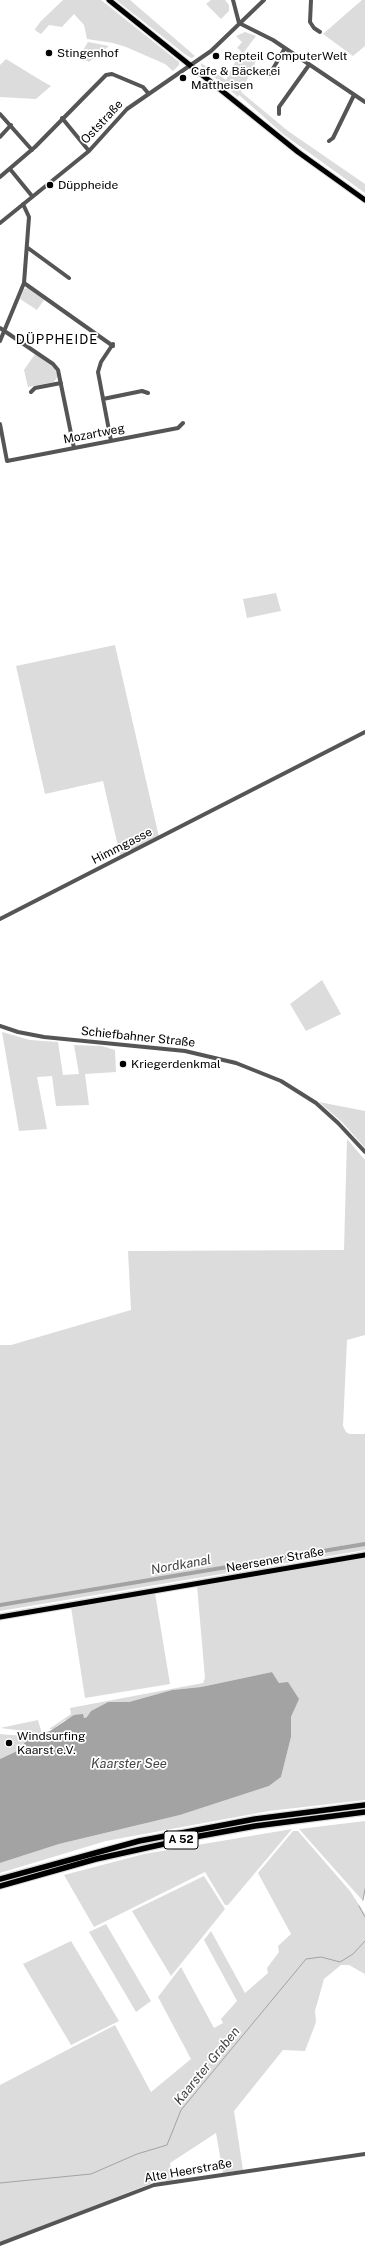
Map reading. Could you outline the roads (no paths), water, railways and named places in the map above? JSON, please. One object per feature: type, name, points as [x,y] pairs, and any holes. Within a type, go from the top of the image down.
[{"type":"highway","name":"A 52","points":[[0,1879],[147,1840],[255,1820],[365,1805]]},
{"type":"highway","name":"A 52","points":[[0,1886],[55,1870],[170,1842],[255,1826],[365,1812]]},
{"type":"main road","points":[[109,0],[298,152],[365,200]]},
{"type":"main road","name":"Neersener Straße","points":[[0,1617],[365,1555]]},
{"type":"street","points":[[233,0],[239,23],[285,48],[365,102]]},
{"type":"street","name":"Oststraße","points":[[0,223],[89,151],[120,115],[148,93],[217,46],[264,0]]},
{"type":"street","points":[[312,0],[310,22],[314,28],[320,32]]},
{"type":"street","points":[[270,74],[285,48]]},
{"type":"street","points":[[279,114],[279,107],[309,65]]},
{"type":"street","points":[[0,177],[32,150],[84,94],[108,74],[112,74],[143,87],[148,93]]},
{"type":"street","points":[[329,141],[333,138],[354,95]]},
{"type":"street","points":[[0,114],[32,150]]},
{"type":"street","points":[[62,118],[89,151]]},
{"type":"street","points":[[0,137],[11,125]]},
{"type":"street","points":[[10,168],[32,196]]},
{"type":"street","points":[[0,341],[2,329],[24,283],[28,248],[29,215],[22,204]]},
{"type":"street","points":[[28,248],[69,278]]},
{"type":"street","points":[[24,283],[113,345],[99,369],[111,441]]},
{"type":"street","points":[[2,329],[53,364],[59,372],[74,448]]},
{"type":"street","points":[[31,392],[35,388],[61,383]]},
{"type":"street","points":[[103,399],[142,391],[148,393]]},
{"type":"street","name":"Mozartweg","points":[[0,424],[7,461],[178,428],[183,422]]},
{"type":"street","name":"Himmgasse","points":[[0,919],[365,732]]},
{"type":"street","name":"Schiefbahner Straße","points":[[0,1026],[18,1032],[44,1037],[185,1051],[236,1063],[281,1081],[316,1103],[338,1123],[365,1152]]},
{"type":"street","name":"Alte Heerstraße","points":[[0,2244],[154,2185],[365,2154]]},
{"type":"water","name":"Kaarster See","points":[[272,1672],[279,1683],[288,1682],[299,1699],[291,1717],[291,1737],[281,1777],[269,1786],[180,1815],[59,1844],[0,1863],[0,1759],[17,1751],[29,1738],[50,1731],[74,1715],[83,1714],[84,1718],[87,1717],[91,1711],[108,1702],[129,1702],[172,1690],[201,1687]]},
{"type":"waterway","name":"Nordkanal","points":[[0,1605],[365,1544]]},
{"type":"waterway","name":"Kaarster Graben","points":[[363,1900],[365,1889]]},
{"type":"waterway","name":"Kaarster Graben","points":[[359,1906],[365,1917]]},
{"type":"waterway","name":"Kaarster Graben","points":[[0,2183],[91,2174],[137,2154],[167,2145],[181,2110],[306,1959],[321,1957],[340,1962],[353,1954],[365,1941]]},
{"type":"place","name":"Stingenhof","points":[[49,53]]},
{"type":"place","name":"Repteil ComputerWelt","points":[[216,56]]},
{"type":"place","name":"Cafe & Bäckerei Mattheisen","points":[[183,78]]},
{"type":"place","name":"Düppheide","points":[[50,185]]},
{"type":"place","name":"Kriegerdenkmal","points":[[123,1064]]},
{"type":"place","name":"Windsurfing Kaarst e.V.","points":[[9,1743]]},
{"type":"district","name":"DÜPPHEIDE","points":[[57,340]]}]
